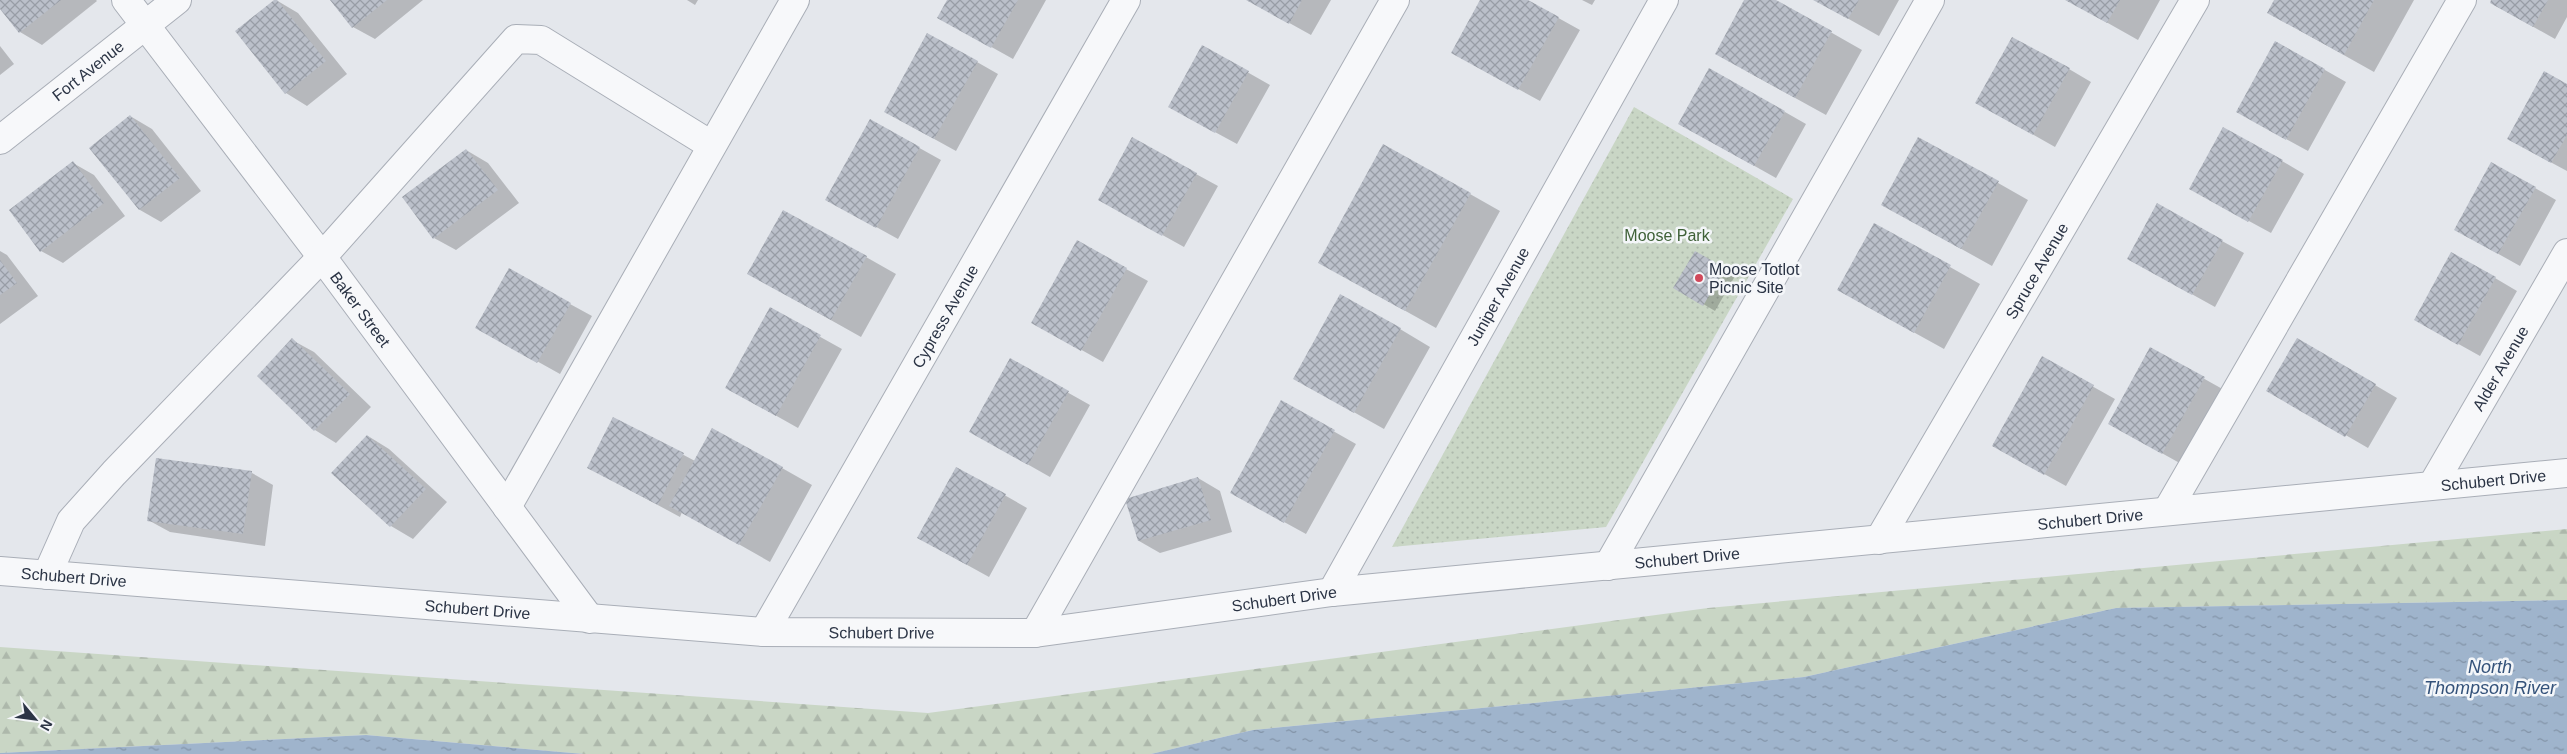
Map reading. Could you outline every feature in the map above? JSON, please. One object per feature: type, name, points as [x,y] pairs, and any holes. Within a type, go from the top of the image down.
[{"type":"street","name":"Baker Street","points":[[126,0],[322,257],[590,619]]},
{"type":"street","name":"Fort Avenue","points":[[0,140],[177,0]]},
{"type":"street","points":[[508,507],[795,0]]},
{"type":"street","name":"Cypress Avenue","points":[[764,632],[1126,0]]},
{"type":"street","points":[[1035,632],[1395,0]]},
{"type":"street","name":"Juniper Avenue","points":[[1332,592],[1664,0]]},
{"type":"street","points":[[1608,566],[1930,0]]},
{"type":"street","name":"Spruce Avenue","points":[[1879,540],[2195,0]]},
{"type":"street","points":[[2167,510],[2462,0]]},
{"type":"street","points":[[47,575],[71,521],[120,466],[322,257],[516,39],[540,40],[712,146]]},
{"type":"street","name":"Alder Avenue","points":[[2433,484],[2567,254]]},
{"type":"street","name":"Schubert Drive","points":[[0,571],[764,632],[1035,632],[1332,592],[1879,540],[2433,484],[2567,473]]},
{"type":"green space","name":"Moose Park","points":[[1634,107],[1793,199],[1606,527],[1392,547]]},
{"type":"green space","points":[[2567,529],[2567,600],[2116,608],[1804,677],[1253,730],[1151,754],[584,754],[366,735],[0,753],[0,647],[928,713],[1708,608]]},
{"type":"water","name":"North Thompson River","points":[[2567,600],[2567,754],[1151,754],[1253,730],[1804,677],[2116,608]]},
{"type":"water","points":[[366,735],[584,754],[0,754],[0,753]]},
{"type":"building","points":[[0,0],[61,0],[19,33],[0,9]]},
{"type":"building","points":[[274,0],[277,0],[326,61],[285,94],[235,31]]},
{"type":"building","points":[[330,0],[387,0],[352,28]]},
{"type":"building","points":[[947,0],[1018,0],[991,48],[937,18]]},
{"type":"building","points":[[1246,0],[1302,0],[1289,24]]},
{"type":"building","points":[[1480,0],[1528,0],[1559,17],[1518,90],[1451,53]]},
{"type":"building","points":[[1744,0],[1776,0],[1832,31],[1795,98],[1715,54]]},
{"type":"building","points":[[1813,0],[1859,0],[1848,19]]},
{"type":"building","points":[[2065,0],[2120,0],[2107,23]]},
{"type":"building","points":[[2274,0],[2374,0],[2344,55],[2267,13]]},
{"type":"building","points":[[2491,0],[2548,0],[2533,27],[2490,3]]},
{"type":"building","points":[[927,33],[978,61],[934,139],[884,112]]},
{"type":"building","points":[[2012,37],[2070,68],[2033,135],[1975,103]]},
{"type":"building","points":[[2275,41],[2325,69],[2286,140],[2236,112]]},
{"type":"building","points":[[1202,45],[1249,71],[1215,133],[1168,107]]},
{"type":"building","points":[[1709,68],[1785,111],[1754,166],[1678,124]]},
{"type":"building","points":[[2544,71],[2567,84],[2567,135],[2551,163],[2507,139]]},
{"type":"building","points":[[130,115],[180,178],[139,210],[89,148]]},
{"type":"building","points":[[870,119],[920,147],[876,228],[825,200]]},
{"type":"building","points":[[2223,127],[2283,160],[2248,222],[2189,189]]},
{"type":"building","points":[[1132,137],[1197,173],[1162,236],[1098,200]]},
{"type":"building","points":[[1918,137],[1999,181],[1961,249],[1881,205]]},
{"type":"building","points":[[1383,144],[1471,193],[1405,311],[1318,263]]},
{"type":"building","points":[[466,149],[498,190],[433,239],[402,197]]},
{"type":"building","points":[[73,161],[104,203],[40,252],[9,210]]},
{"type":"building","points":[[2491,162],[2536,187],[2498,254],[2454,230]]},
{"type":"building","points":[[2157,203],[2223,240],[2192,295],[2127,259]]},
{"type":"building","points":[[783,210],[867,256],[831,320],[747,274]]},
{"type":"building","points":[[1874,223],[1951,265],[1914,333],[1837,290]]},
{"type":"building","points":[[1077,240],[1127,268],[1081,351],[1031,323]]},
{"type":"building","name":"Moose Totlot Picnic Site","points":[[1695,251],[1725,268],[1703,306],[1673,288]]},
{"type":"building","points":[[2451,252],[2496,277],[2458,345],[2414,320]]},
{"type":"building","points":[[0,260],[17,283],[0,295]]},
{"type":"building","points":[[509,268],[571,303],[537,363],[475,328]]},
{"type":"building","points":[[1340,294],[1401,328],[1354,413],[1293,379]]},
{"type":"building","points":[[770,307],[821,335],[776,416],[725,388]]},
{"type":"building","points":[[292,338],[350,394],[314,431],[257,376]]},
{"type":"building","points":[[2297,338],[2376,384],[2345,437],[2266,391]]},
{"type":"building","points":[[2150,347],[2205,377],[2162,454],[2108,424]]},
{"type":"building","points":[[2042,356],[2094,385],[2044,475],[1992,446]]},
{"type":"building","points":[[1010,358],[1069,391],[1028,465],[969,432]]},
{"type":"building","points":[[1281,400],[1335,430],[1284,523],[1230,493]]},
{"type":"building","points":[[613,417],[684,453],[658,505],[587,468]]},
{"type":"building","points":[[712,428],[783,467],[739,545],[669,506]]},
{"type":"building","points":[[367,435],[426,489],[390,527],[331,473]]},
{"type":"building","points":[[156,458],[252,471],[243,534],[147,521]]},
{"type":"building","points":[[956,467],[1006,494],[967,565],[917,538]]},
{"type":"building","points":[[1198,477],[1211,520],[1138,541],[1125,499]]},
{"type":"place","name":"Moose Totlot Picnic Site","points":[[1699,278]]}]
